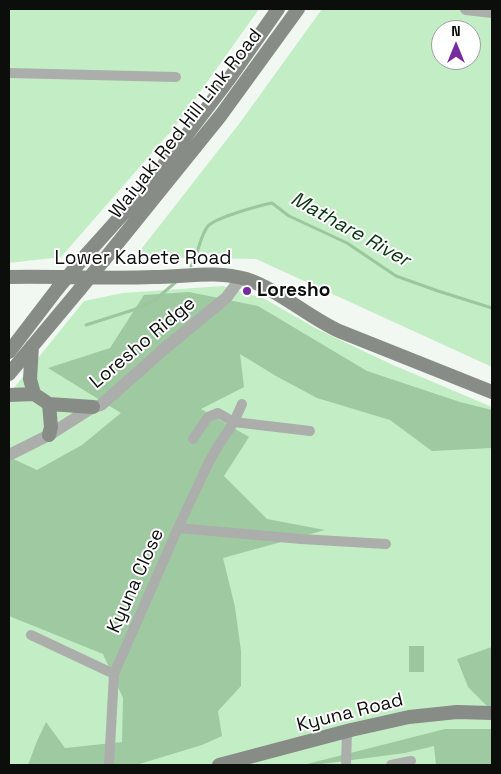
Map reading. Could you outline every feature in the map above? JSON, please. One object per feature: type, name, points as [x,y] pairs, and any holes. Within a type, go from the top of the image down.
[{"type":"main road","name":"Waiyaki Red Hill Link Road","points":[[9,352],[58,288],[148,186],[229,79],[278,9]]},
{"type":"main road","name":"Waiyaki Red Hill Link Road","points":[[32,346],[104,260],[220,115],[298,9]]},
{"type":"main road","name":"Lower Kabete Road","points":[[9,277],[154,278],[211,274],[240,278],[260,285],[315,319],[339,331],[492,392]]},
{"type":"main road","points":[[9,374],[32,346]]},
{"type":"main road","points":[[32,346],[30,379],[34,394]]},
{"type":"main road","points":[[9,395],[34,394],[49,404],[93,407]]},
{"type":"main road","points":[[49,404],[51,427],[49,435]]},
{"type":"main road","name":"Kyuna Road","points":[[219,765],[347,731],[409,717],[457,712],[492,714]]},
{"type":"street","points":[[466,9],[492,12]]},
{"type":"street","points":[[9,74],[176,76]]},
{"type":"street","name":"Loresho Ridge","points":[[9,455],[49,435],[93,407],[101,405],[164,349],[226,298],[240,278]]},
{"type":"street","points":[[178,528],[211,458],[234,422],[242,404]]},
{"type":"street","points":[[193,439],[208,417],[218,413],[234,422],[310,431]]},
{"type":"street","name":"Kyuna Close","points":[[109,765],[114,674],[178,528],[301,539],[386,544]]},
{"type":"street","points":[[30,635],[114,674]]},
{"type":"street","points":[[346,765],[347,731]]},
{"type":"street","points":[[391,765],[411,761]]},
{"type":"shaded area","points":[[9,9],[259,9],[178,123],[61,257],[9,263]]},
{"type":"shaded area","points":[[322,9],[492,9],[492,367],[256,259],[135,257],[239,124]]},
{"type":"shaded area","points":[[223,286],[265,299],[317,329],[393,365],[492,407],[492,765],[9,765],[9,394],[84,301],[123,293]]},
{"type":"shaded area","points":[[189,292],[258,306],[367,371],[460,402],[492,410],[492,448],[432,451],[390,420],[317,398],[240,354],[244,387],[201,409],[249,437],[224,476],[267,519],[325,530],[223,558],[235,607],[241,651],[241,686],[218,711],[222,736],[202,745],[136,765],[28,765],[46,722],[65,748],[122,742],[123,698],[103,654],[9,616],[9,457],[37,470],[82,445],[121,413],[48,368],[110,348],[144,295]]},
{"type":"shaded area","points":[[409,646],[424,646],[424,672],[409,672]]},
{"type":"shaded area","points":[[492,647],[492,711],[468,687],[457,659]]},
{"type":"shaded area","points":[[445,729],[492,729],[492,765],[436,765],[434,746],[405,753],[303,765]]},
{"type":"waterway","name":"Mathare River","points":[[191,266],[208,226],[248,209],[272,203],[289,216],[347,243],[396,276],[492,308]]},
{"type":"waterway","points":[[86,325],[133,310],[155,300],[177,281]]},
{"type":"place","name":"Loresho","points":[[247,291]]}]
